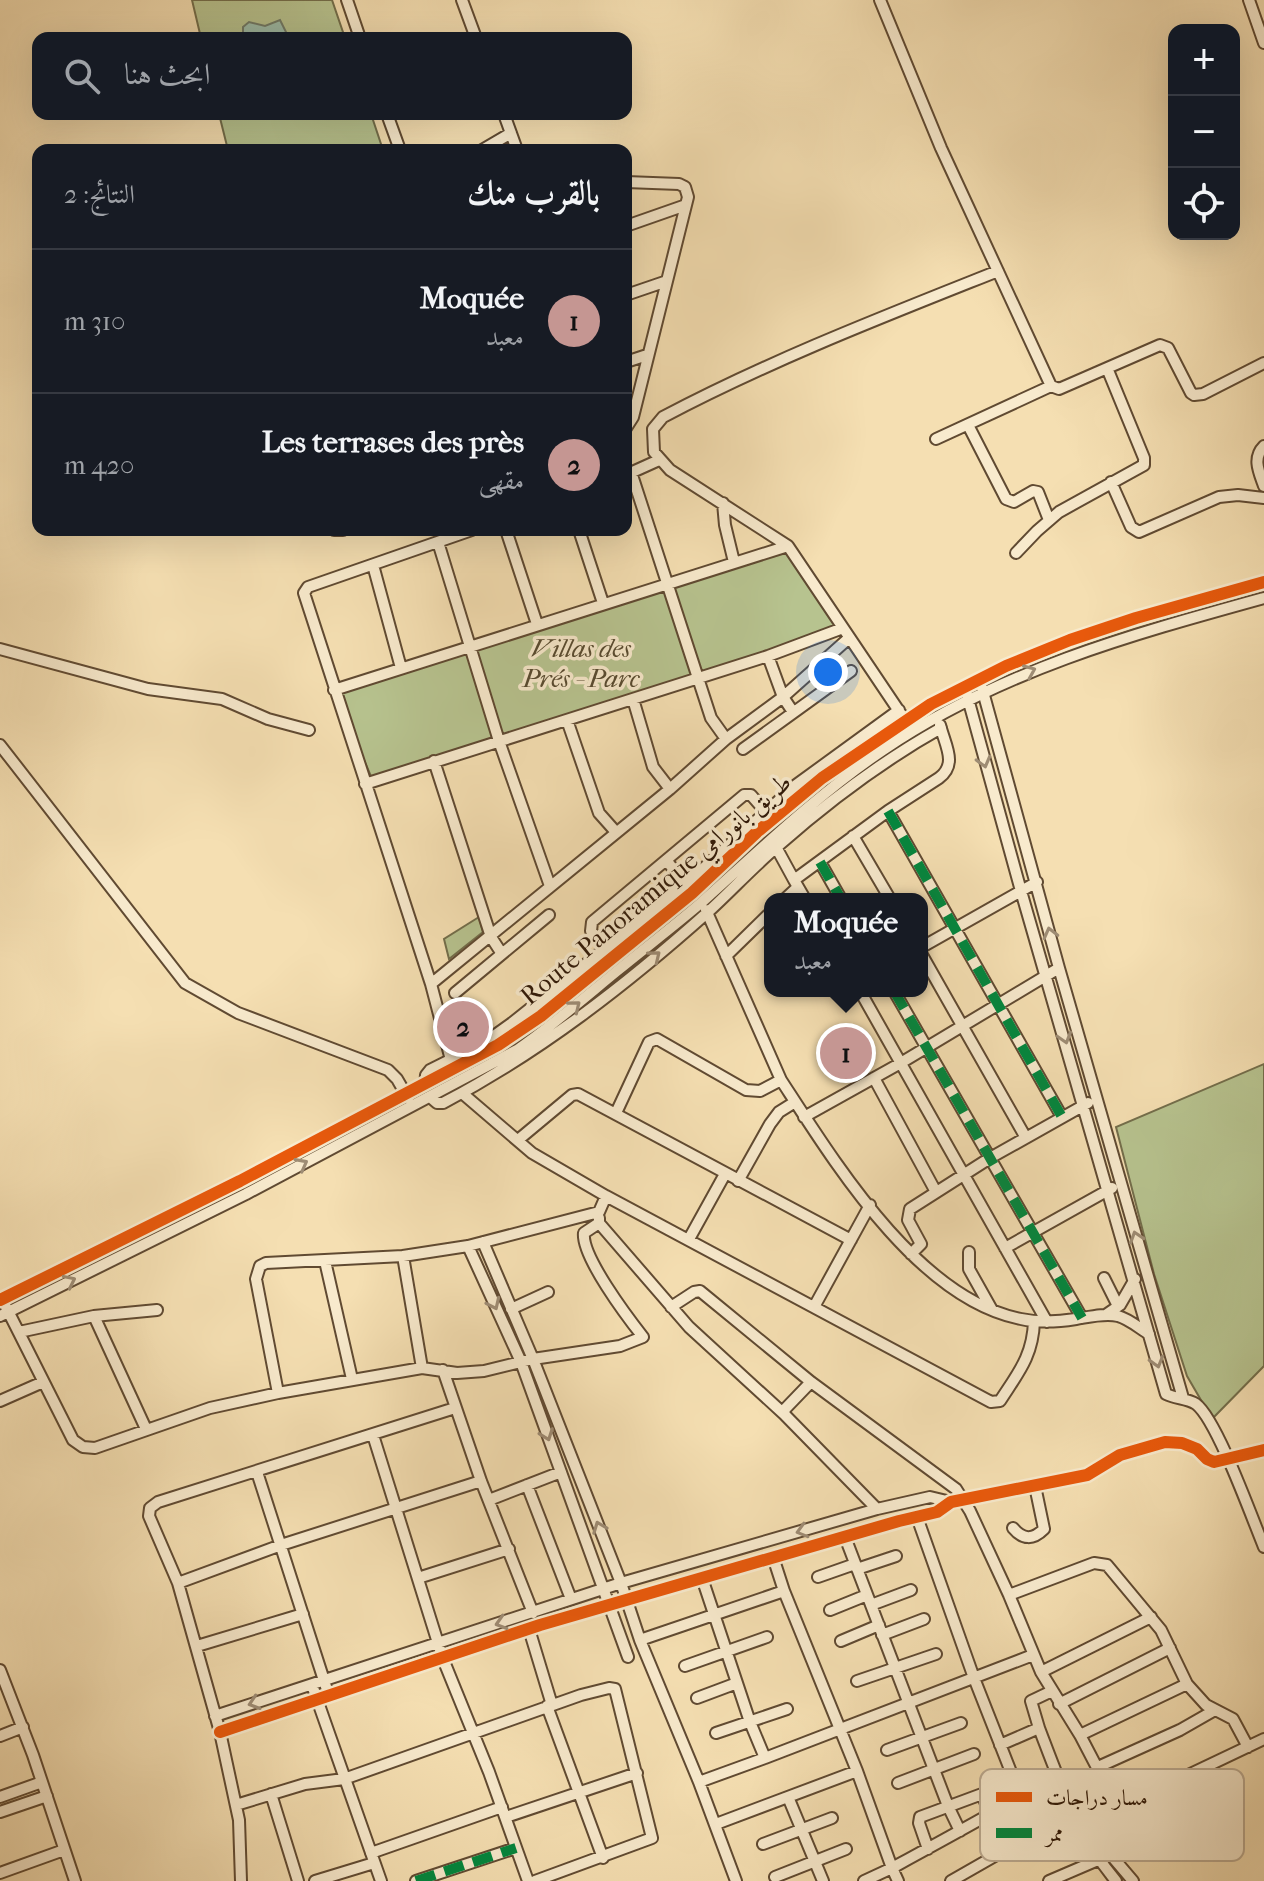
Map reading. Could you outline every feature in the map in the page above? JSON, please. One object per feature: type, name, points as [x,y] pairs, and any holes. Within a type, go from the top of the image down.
[{"type":"street","points":[[347,0],[358,32]]},
{"type":"street","points":[[462,0],[474,32]]},
{"type":"street","points":[[880,0],[941,148],[1051,386],[1059,389],[1164,345],[1191,393],[1199,396],[1264,363]]},
{"type":"street","points":[[1249,0],[1264,43]]},
{"type":"street","points":[[389,120],[398,144]]},
{"type":"street","points":[[506,120],[515,144]]},
{"type":"street","points":[[492,144],[511,133]]},
{"type":"street","points":[[632,182],[682,185],[688,193],[632,419]]},
{"type":"street","points":[[632,224],[686,205]]},
{"type":"street","points":[[425,1085],[428,1072],[500,1032],[689,889],[765,811],[838,753],[902,715],[788,546],[670,470],[654,452],[653,429],[663,417],[763,368],[998,271]]},
{"type":"street","points":[[632,293],[667,281]]},
{"type":"street","points":[[632,360],[647,355]]},
{"type":"street","points":[[1016,553],[1049,520],[1070,505],[1140,469],[1145,462],[1107,368]]},
{"type":"street","points":[[936,439],[1051,386]]},
{"type":"street","points":[[968,425],[1006,499],[1014,502],[1033,491],[1038,492],[1049,520]]},
{"type":"street","points":[[1264,446],[1257,460],[1264,486]]},
{"type":"street","points":[[632,472],[659,460]]},
{"type":"street","points":[[632,481],[711,718],[726,739]]},
{"type":"street","points":[[1111,482],[1131,527],[1139,532],[1219,497],[1238,495],[1264,498]]},
{"type":"street","points":[[723,503],[734,562]]},
{"type":"street","points":[[451,1060],[431,984],[304,593],[308,587],[455,536]]},
{"type":"street","points":[[508,536],[537,624]]},
{"type":"street","points":[[581,536],[603,603]]},
{"type":"street","points":[[438,542],[499,741],[550,886]]},
{"type":"street","points":[[334,690],[788,546]]},
{"type":"street","points":[[373,565],[401,668]]},
{"type":"street","name":"Route Panoramique طريق بانورامي","points":[[1,1299],[476,1059],[520,1031],[802,794],[902,715],[1038,652],[1103,628],[1264,582]]},
{"type":"street","name":"Route Panoramique طريق بانورامي","points":[[10,1320],[499,1061],[704,908],[814,801],[883,750],[937,716],[1047,664],[1110,641],[1264,598]]},
{"type":"street","points":[[365,784],[768,656],[830,633],[846,633]]},
{"type":"street","points":[[830,633],[839,647]]},
{"type":"street","points":[[431,984],[670,789],[726,739],[783,697],[839,647],[846,633]]},
{"type":"street","points":[[0,649],[148,689],[222,699],[268,719],[309,730]]},
{"type":"street","points":[[768,656],[783,697],[793,712]]},
{"type":"street","points":[[743,749],[851,671]]},
{"type":"street","points":[[979,679],[1183,1398]]},
{"type":"street","points":[[964,686],[1166,1394],[1194,1403],[1204,1413],[1227,1458],[1264,1546]]},
{"type":"street","points":[[633,699],[653,767],[670,789]]},
{"type":"street","points":[[789,893],[820,862],[853,836],[946,773],[949,758],[937,716]]},
{"type":"street","points":[[567,720],[599,813],[615,831]]},
{"type":"street","points":[[430,1097],[441,1104],[544,1044],[867,774],[941,728]]},
{"type":"street","points":[[0,745],[185,983],[238,1013],[388,1070],[397,1079],[412,1107]]},
{"type":"street","points":[[434,761],[491,937],[502,954]]},
{"type":"street","points":[[607,950],[591,931],[591,924],[744,795],[751,795],[765,811]]},
{"type":"street","points":[[888,811],[1062,1117]]},
{"type":"street","points":[[853,836],[886,893]]},
{"type":"street","points":[[776,847],[801,893]]},
{"type":"street","points":[[667,861],[704,908],[781,1080],[822,1145],[911,1254],[952,1290],[992,1310],[1034,1321],[1107,1314],[1156,1298]]},
{"type":"street","points":[[820,862],[838,893]]},
{"type":"street","points":[[928,943],[1037,882]]},
{"type":"street","points":[[455,993],[549,915]]},
{"type":"street","points":[[726,956],[764,919]]},
{"type":"street","points":[[928,966],[1026,1138]]},
{"type":"street","points":[[804,1117],[1059,968]]},
{"type":"street","points":[[863,997],[1047,1322]]},
{"type":"street","points":[[897,997],[1082,1318]]},
{"type":"street","points":[[616,1113],[653,1039],[746,1090],[760,1091],[781,1080]]},
{"type":"street","points":[[874,1078],[936,1192]]},
{"type":"street","points":[[462,1093],[532,1153],[606,1196],[995,1403],[1000,1401],[1030,1351],[1034,1321]]},
{"type":"street","points":[[518,1140],[575,1094],[851,1240]]},
{"type":"street","points":[[911,1254],[920,1247],[921,1241],[908,1220],[908,1213],[990,1158],[1097,1098]]},
{"type":"street","points":[[738,1181],[770,1124],[779,1112],[795,1102]]},
{"type":"street","points":[[689,1239],[725,1174]]},
{"type":"street","points":[[1005,1248],[1120,1184]]},
{"type":"street","points":[[1,1299],[73,1440],[83,1447],[95,1448],[210,1408],[278,1393],[422,1368],[468,1373],[533,1359],[620,1346],[643,1337],[612,1294],[586,1248],[584,1233],[599,1218],[606,1196]]},
{"type":"street","points":[[814,1307],[870,1205]]},
{"type":"street","points":[[278,1393],[256,1285],[257,1272],[266,1263],[403,1256],[468,1246],[599,1218]]},
{"type":"street","points":[[599,1218],[689,1327],[784,1414],[877,1509]]},
{"type":"street","points":[[483,1242],[533,1359],[736,1881]]},
{"type":"street","points":[[468,1246],[521,1362],[628,1657]]},
{"type":"street","points":[[969,1252],[969,1269],[992,1310]]},
{"type":"street","points":[[403,1256],[422,1368]]},
{"type":"street","points":[[325,1261],[352,1379]]},
{"type":"street","points":[[1104,1278],[1120,1310],[1149,1334]]},
{"type":"street","points":[[1120,1310],[1135,1279]]},
{"type":"street","points":[[671,1307],[700,1291],[811,1382],[956,1489],[1009,1595],[1041,1672],[1098,1767],[1180,1730],[1215,1710]]},
{"type":"street","points":[[511,1309],[548,1292]]},
{"type":"street","points":[[0,1328],[10,1320],[157,1310]]},
{"type":"street","points":[[1120,1310],[1144,1314],[1159,1311]]},
{"type":"street","points":[[94,1316],[146,1429]]},
{"type":"street","points":[[443,1370],[481,1481],[533,1613]]},
{"type":"street","points":[[0,1401],[43,1382]]},
{"type":"street","points":[[784,1414],[785,1409],[811,1382]]},
{"type":"street","points":[[241,1881],[236,1805],[220,1732],[178,1583],[149,1516],[150,1508],[158,1502],[455,1408]]},
{"type":"street","points":[[373,1435],[443,1659],[474,1733],[528,1881]]},
{"type":"street","points":[[215,1716],[621,1583],[877,1509],[930,1497],[951,1502],[1087,1475],[1120,1455],[1165,1442],[1182,1443],[1197,1449],[1214,1462],[1264,1450]]},
{"type":"street","points":[[257,1472],[329,1696]]},
{"type":"street","points":[[489,1500],[561,1472]]},
{"type":"street","points":[[178,1583],[281,1545],[481,1481]]},
{"type":"street","points":[[527,1485],[571,1599]]},
{"type":"street","points":[[1013,1528],[1019,1536],[1028,1538],[1037,1536],[1044,1529],[1035,1486]]},
{"type":"street","points":[[220,1732],[529,1629],[937,1512],[951,1502]]},
{"type":"street","points":[[917,1517],[1010,1769]]},
{"type":"street","points":[[845,1537],[960,1831]]},
{"type":"street","points":[[418,1578],[509,1549]]},
{"type":"street","points":[[818,1577],[896,1556]]},
{"type":"street","points":[[773,1557],[898,1881]]},
{"type":"street","points":[[1009,1595],[1094,1563],[1102,1563],[1112,1570],[1151,1617],[1187,1684],[1206,1705],[1233,1719],[1248,1747]]},
{"type":"street","points":[[702,1578],[765,1758]]},
{"type":"street","points":[[830,1610],[911,1590]]},
{"type":"street","points":[[640,1640],[784,1591]]},
{"type":"street","points":[[197,1646],[303,1614]]},
{"type":"street","points":[[1041,1672],[1151,1617]]},
{"type":"street","points":[[841,1641],[924,1619]]},
{"type":"street","points":[[529,1629],[550,1706],[603,1858]]},
{"type":"street","points":[[685,1666],[767,1637]]},
{"type":"street","points":[[1059,1704],[1170,1648]]},
{"type":"street","points":[[857,1681],[936,1654]]},
{"type":"street","points":[[699,1782],[1033,1655]]},
{"type":"street","points":[[0,1670],[23,1727],[75,1881]]},
{"type":"street","points":[[697,1698],[737,1683]]},
{"type":"street","points":[[1080,1735],[1187,1684]]},
{"type":"street","points":[[312,1685],[381,1881]]},
{"type":"street","points":[[236,1805],[305,1784],[344,1779],[550,1706],[609,1688],[615,1689],[652,1838],[559,1878],[535,1881]]},
{"type":"street","points":[[1052,1691],[1031,1701],[1055,1769]]},
{"type":"street","points":[[716,1733],[787,1709]]},
{"type":"street","points":[[887,1750],[961,1723]]},
{"type":"street","points":[[0,1736],[23,1727]]},
{"type":"street","points":[[1000,1745],[1039,1728]]},
{"type":"street","points":[[1201,1769],[1264,1739]]},
{"type":"street","points":[[898,1783],[974,1754]]},
{"type":"street","points":[[716,1824],[857,1771]]},
{"type":"street","points":[[315,1881],[504,1812],[579,1794],[637,1773]]},
{"type":"street","points":[[0,1797],[42,1782]]},
{"type":"street","points":[[271,1794],[298,1881]]},
{"type":"street","points":[[0,1812],[47,1796]]},
{"type":"street","points":[[928,1849],[919,1823],[920,1817],[980,1796]]},
{"type":"street","points":[[788,1797],[823,1881]]},
{"type":"street","points":[[763,1844],[832,1818]]},
{"type":"street","points":[[864,1881],[980,1820]]},
{"type":"street","points":[[416,1881],[516,1848]]},
{"type":"street","points":[[775,1877],[846,1849]]},
{"type":"street","points":[[3,1881],[0,1873],[64,1850]]},
{"type":"street","points":[[951,1881],[986,1861]]},
{"type":"street","points":[[1049,1881],[1096,1861]]},
{"type":"street","points":[[1099,1861],[1116,1881]]},
{"type":"street","points":[[1116,1861],[1133,1881]]},
{"type":"green space","points":[[192,0],[332,0],[343,32],[200,32]]},
{"type":"green space","points":[[220,120],[373,120],[381,144],[226,144]]},
{"type":"green space","name":"Villas des Prés - Parc","points":[[788,546],[843,628],[373,781],[334,690]]},
{"type":"green space","points":[[479,917],[483,932],[449,959],[444,939]]},
{"type":"green space","points":[[1264,1064],[1264,1366],[1212,1419],[1187,1376],[1154,1274],[1116,1127]]},
{"type":"shaded area","points":[[280,20],[286,32],[243,32],[243,27],[249,22],[265,26]]},
{"type":"marked path","points":[[888,811],[1062,1117]]},
{"type":"marked path","points":[[820,862],[838,893]]},
{"type":"marked path","points":[[897,997],[1082,1318]]},
{"type":"marked path","points":[[416,1881],[516,1848]]},
{"type":"cycle path","points":[[0,1300],[240,1181],[498,1045],[541,1016],[692,893],[757,832],[822,778],[931,704],[1006,666],[1070,640],[1264,582]]},
{"type":"cycle path","points":[[220,1732],[540,1625],[937,1512],[951,1502],[1087,1475],[1120,1455],[1165,1442],[1182,1443],[1197,1449],[1214,1462],[1264,1450]]},
{"type":"place","name":"Les terrases des près","points":[[463,1027]]},
{"type":"place","name":"Moquée","points":[[846,1053]]}]
